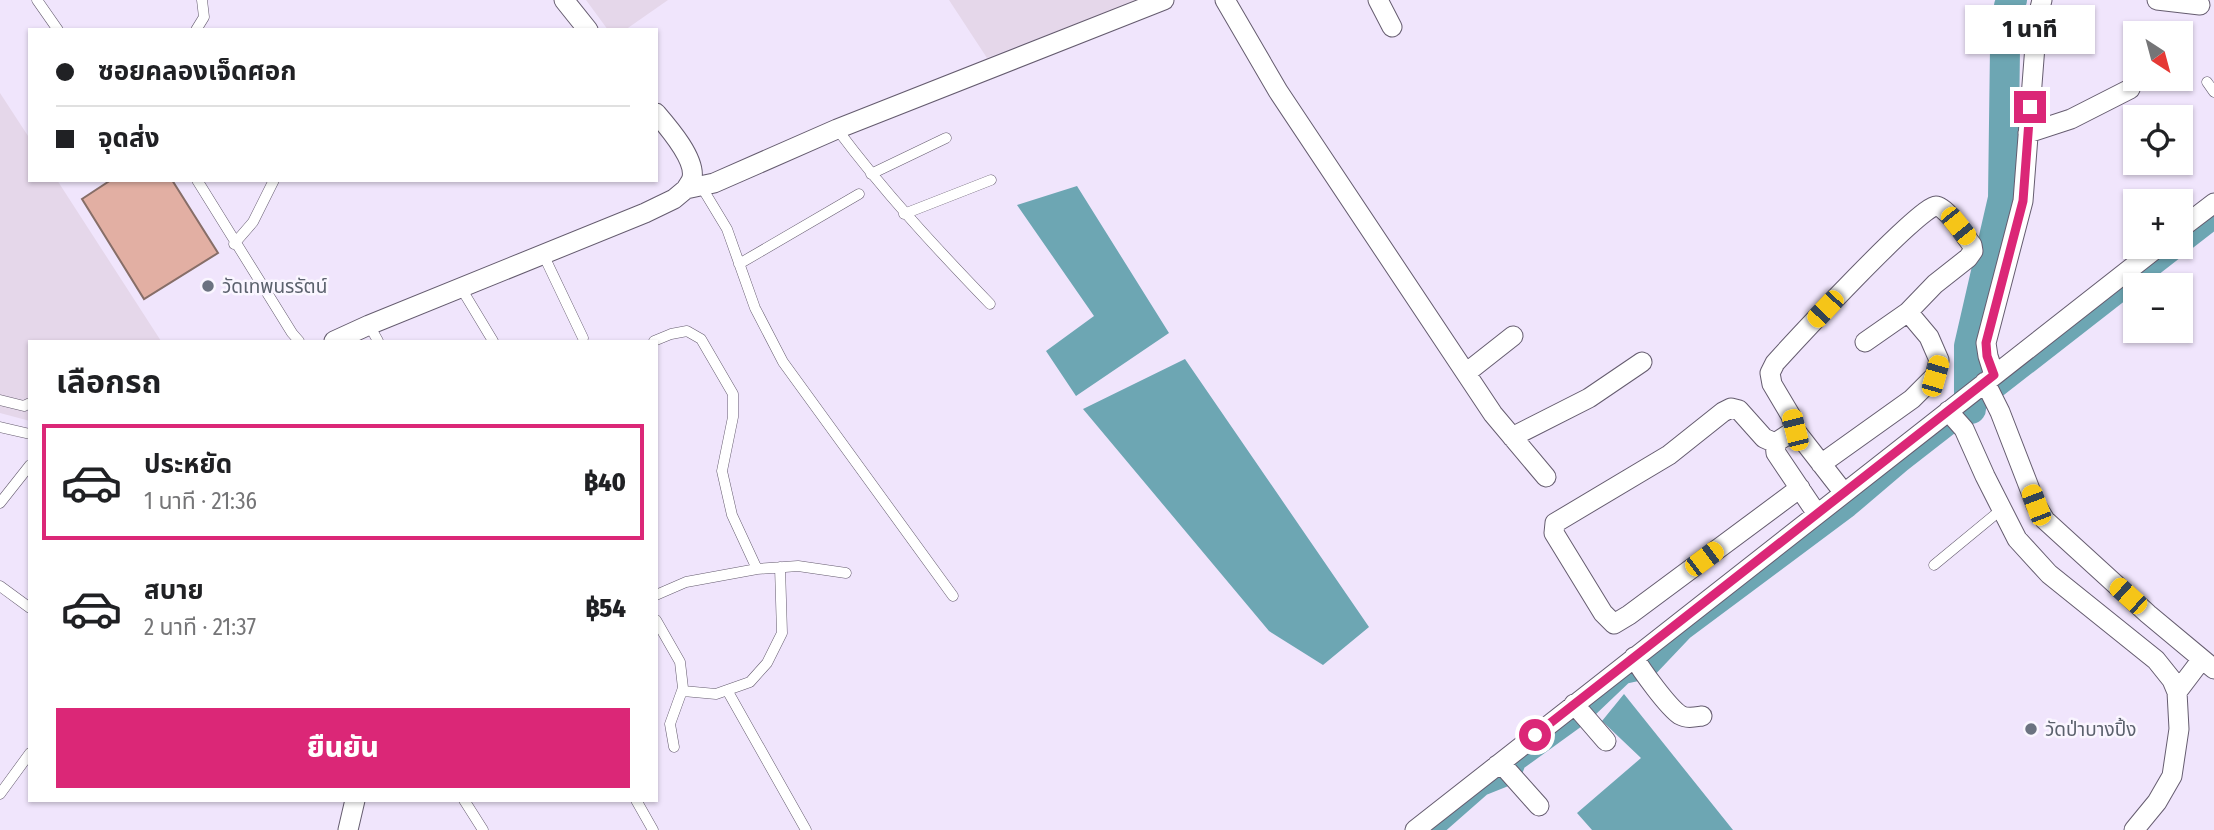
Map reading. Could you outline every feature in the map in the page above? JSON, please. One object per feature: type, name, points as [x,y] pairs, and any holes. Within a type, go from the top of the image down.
[{"type":"street","points":[[565,0],[586,28]]},
{"type":"street","points":[[339,340],[373,333],[461,288],[645,213],[694,187],[714,183],[837,129],[1164,0]]},
{"type":"street","points":[[1378,0],[1392,27]]},
{"type":"street","points":[[2042,0],[2037,20],[2023,201],[1986,343],[1989,382],[2036,505],[2045,520],[2148,614],[2208,664],[2177,692]]},
{"type":"street","points":[[2157,0],[2200,5]]},
{"type":"street","points":[[1229,1],[1278,91],[1493,414],[1546,477]]},
{"type":"street","points":[[2028,133],[2071,119],[2126,91]]},
{"type":"street","points":[[658,116],[689,161],[694,187]]},
{"type":"street","points":[[2193,219],[2214,203]]},
{"type":"street","points":[[1844,493],[1795,430],[1791,416],[1772,384],[1770,373],[1775,363],[1897,236],[1929,209],[1935,206],[1943,208],[1972,245],[1973,251],[1908,312],[1865,342]]},
{"type":"street","points":[[1415,830],[1581,713],[1636,661],[1817,514],[1955,419],[1989,382],[2143,259]]},
{"type":"street","points":[[1821,464],[1912,399],[1935,376],[1939,359],[1929,337],[1908,312]]},
{"type":"street","points":[[1466,373],[1513,336]]},
{"type":"street","points":[[1512,437],[1589,398],[1643,362]]},
{"type":"street","points":[[1775,443],[1765,438],[1740,410],[1731,408],[1669,455],[1555,523],[1554,533],[1603,612],[1614,624],[1800,488]]},
{"type":"street","points":[[1955,419],[2017,539],[2049,574],[2156,660],[2172,680],[2177,692],[2179,729],[2172,776],[2157,802],[2134,830]]},
{"type":"street","points":[[1775,443],[1795,430]]},
{"type":"street","points":[[1775,443],[1776,453],[1817,514]]},
{"type":"street","points":[[1636,661],[1681,716],[1702,716]]},
{"type":"street","points":[[1581,713],[1606,741]]},
{"type":"street","points":[[1501,767],[1539,806]]},
{"type":"street","points":[[348,830],[355,802]]},
{"type":"lane","points":[[37,0],[57,28]]},
{"type":"lane","points":[[197,28],[204,17],[202,0]]},
{"type":"lane","points":[[2207,82],[2214,92]]},
{"type":"lane","points":[[837,129],[904,214],[990,304]]},
{"type":"lane","points":[[871,174],[946,138]]},
{"type":"lane","points":[[904,214],[991,180]]},
{"type":"lane","points":[[198,182],[234,244],[298,340]]},
{"type":"lane","points":[[234,244],[253,222],[273,182]]},
{"type":"lane","points":[[694,187],[727,229],[755,308],[783,362],[953,596]]},
{"type":"lane","points":[[739,264],[859,194]]},
{"type":"lane","points":[[542,254],[583,338]]},
{"type":"lane","points":[[461,288],[492,340]]},
{"type":"lane","points":[[656,340],[687,331],[701,339],[733,394],[733,417],[722,471],[732,515],[757,569]]},
{"type":"lane","points":[[0,400],[24,406],[28,404]]},
{"type":"lane","points":[[0,427],[28,434]]},
{"type":"lane","points":[[0,503],[28,467]]},
{"type":"lane","points":[[1934,565],[2002,509]]},
{"type":"lane","points":[[658,594],[686,582],[757,569],[798,566],[846,573]]},
{"type":"lane","points":[[682,691],[716,694],[750,682],[767,663],[782,633],[780,567]]},
{"type":"lane","points":[[0,586],[28,607]]},
{"type":"lane","points":[[658,624],[680,662],[682,691],[670,724],[674,747]]},
{"type":"lane","points":[[727,690],[806,830]]},
{"type":"lane","points":[[0,794],[28,756]]},
{"type":"lane","points":[[465,802],[483,830]]},
{"type":"lane","points":[[637,802],[653,830]]},
{"type":"shaded area","points":[[586,0],[668,0],[628,28],[607,28]]},
{"type":"shaded area","points":[[949,0],[1138,0],[987,58]]},
{"type":"shaded area","points":[[0,93],[28,136],[28,182],[58,182],[160,340],[28,340],[28,420],[0,413]]},
{"type":"water","points":[[1077,186],[1169,333],[1076,396],[1046,351],[1094,316],[1017,205]]},
{"type":"water","points":[[1185,359],[1369,627],[1323,665],[1269,631],[1083,409]]},
{"type":"water","points":[[1624,694],[1733,830],[1592,830],[1577,813],[1641,758],[1602,721]]},
{"type":"building","points":[[108,182],[173,182],[218,253],[144,299],[82,199]]},
{"type":"waterway","points":[[1971,409],[1969,346],[2003,198],[2005,48],[2009,6],[2012,0]]},
{"type":"waterway","points":[[1433,830],[1482,787],[1512,775],[1517,762],[1582,715],[1624,675],[1647,670],[1684,631],[1849,508],[1902,463],[2214,220]]},
{"type":"place","name":"วัดเทพนรรัตน์","points":[[208,286]]},
{"type":"place","name":"วัดป่าบางปิ้ง","points":[[2031,729]]},
{"type":"route","points":[[1535,735],[1994,375],[1987,356],[1986,343],[2023,201],[2030,107]]}]
